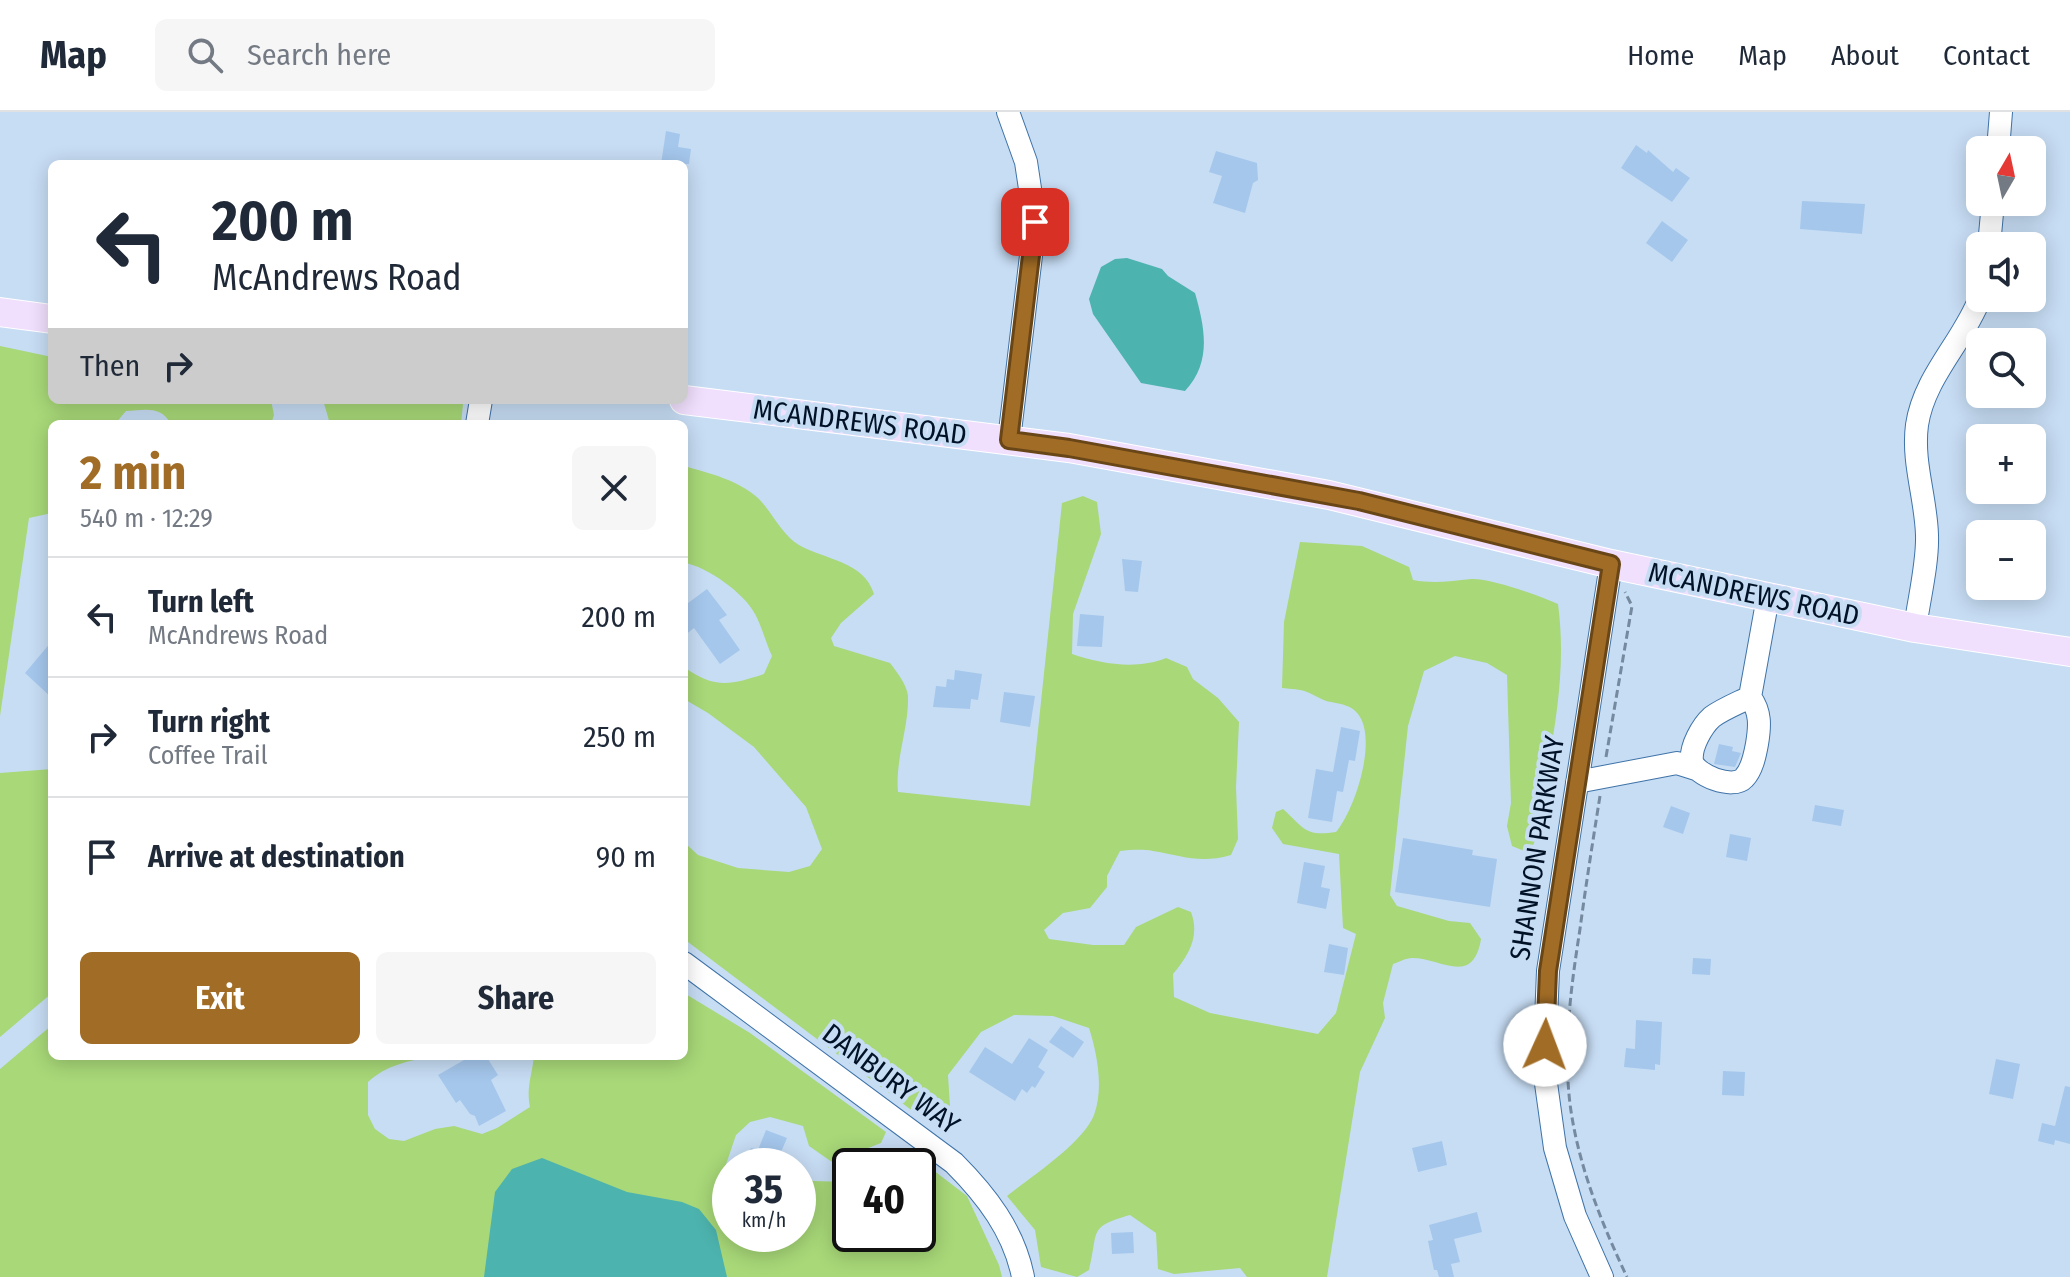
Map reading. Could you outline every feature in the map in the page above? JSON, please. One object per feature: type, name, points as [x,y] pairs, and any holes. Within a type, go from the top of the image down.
[{"type":"main road","points":[[0,312],[48,318]]},
{"type":"main road","name":"MCANDREWS ROAD","points":[[688,400],[1069,448],[1359,501],[1611,564],[1915,628],[2070,652]]},
{"type":"street","points":[[1008,112],[1026,162],[1035,222],[1009,440]]},
{"type":"street","points":[[1999,136],[2001,112]]},
{"type":"street","points":[[1915,628],[1927,537],[1916,455],[1917,423],[1930,383],[1975,312]]},
{"type":"street","name":"SHANNON PARKWAY","points":[[1602,1277],[1575,1216],[1555,1148],[1544,1069],[1548,971],[1611,564]]},
{"type":"street","points":[[1577,782],[1677,763],[1725,783],[1734,784],[1743,780],[1754,758],[1759,726],[1757,706],[1750,697],[1768,597]]},
{"type":"street","points":[[1696,769],[1692,761],[1694,745],[1702,729],[1711,718],[1750,697]]},
{"type":"street","name":"DANBURY WAY","points":[[688,966],[954,1163],[984,1193],[992,1206],[1019,1258],[1023,1277]]},
{"type":"path","points":[[1611,564],[1632,606],[1569,1002],[1567,1056],[1570,1104],[1580,1155],[1592,1197],[1627,1277]]},
{"type":"green space","points":[[0,346],[48,356],[48,404],[272,404],[272,420],[168,420],[157,411],[146,410],[126,411],[118,420],[48,420],[48,514],[29,518],[0,716]]},
{"type":"green space","points":[[324,404],[463,404],[461,420],[329,420]]},
{"type":"green space","points":[[688,467],[742,486],[758,498],[793,541],[853,568],[869,583],[874,594],[841,623],[831,638],[834,646],[890,663],[906,687],[908,708],[898,768],[898,792],[1030,806],[1062,503],[1083,496],[1097,502],[1101,534],[1073,614],[1072,654],[1119,664],[1143,664],[1166,658],[1187,667],[1193,679],[1218,698],[1239,722],[1236,787],[1238,839],[1231,855],[1210,859],[1149,850],[1120,851],[1107,876],[1107,887],[1090,908],[1063,913],[1044,930],[1049,939],[1093,945],[1124,945],[1136,927],[1178,907],[1191,912],[1194,929],[1188,952],[1173,974],[1174,997],[1210,1013],[1318,1034],[1336,1013],[1356,934],[1343,928],[1339,854],[1283,844],[1272,828],[1276,812],[1283,809],[1306,830],[1336,832],[1357,792],[1366,740],[1364,725],[1352,709],[1304,691],[1282,688],[1284,622],[1300,542],[1362,546],[1409,567],[1413,580],[1480,579],[1558,604],[1561,653],[1558,703],[1537,833],[1529,853],[1512,846],[1507,826],[1511,803],[1507,675],[1487,663],[1455,656],[1424,671],[1408,726],[1390,895],[1397,906],[1449,921],[1470,923],[1481,939],[1477,954],[1463,966],[1412,958],[1393,964],[1383,1003],[1385,1018],[1360,1072],[1327,1277],[1247,1277],[1240,1268],[1174,1274],[1158,1269],[1156,1233],[1130,1215],[1107,1223],[1097,1232],[1089,1270],[1077,1277],[1041,1267],[1035,1230],[1007,1196],[1068,1148],[1094,1115],[1099,1082],[1089,1028],[1053,1016],[1014,1015],[981,1032],[948,1075],[951,1123],[943,1127],[914,1112],[688,942],[688,846],[698,855],[738,868],[789,872],[810,866],[822,849],[806,807],[754,747],[688,701],[688,670],[714,682],[742,681],[764,674],[772,656],[750,606],[714,575],[688,564]]},
{"type":"green space","points":[[48,769],[48,996],[0,1037],[0,773]]},
{"type":"green space","points":[[688,995],[750,1033],[886,1132],[881,1143],[868,1148],[832,1148],[832,1162],[809,1146],[803,1126],[770,1117],[750,1122],[736,1135],[732,1148],[712,1148],[712,1252],[816,1252],[816,1181],[832,1182],[832,1252],[936,1252],[936,1172],[967,1196],[1002,1277],[0,1277],[0,1069],[48,1028],[48,1060],[417,1060],[391,1067],[368,1082],[368,1115],[375,1129],[389,1139],[404,1141],[435,1129],[454,1126],[482,1134],[530,1107],[533,1060],[688,1060]]},
{"type":"shaded area","points":[[1127,258],[1162,269],[1195,293],[1203,332],[1203,356],[1194,380],[1185,391],[1141,383],[1093,314],[1089,299],[1101,267],[1115,259]]},
{"type":"shaded area","points":[[542,1158],[627,1192],[682,1202],[699,1209],[712,1225],[712,1252],[721,1252],[727,1277],[484,1277],[495,1192],[512,1169]]},
{"type":"building","points":[[666,131],[680,134],[678,147],[691,149],[689,164],[688,160],[662,160]]},
{"type":"building","points":[[1636,145],[1647,153],[1648,150],[1673,172],[1676,168],[1690,178],[1672,202],[1621,168]]},
{"type":"building","points":[[1216,151],[1257,163],[1258,180],[1253,183],[1245,213],[1213,203],[1222,176],[1209,172]]},
{"type":"building","points":[[1802,201],[1865,204],[1862,234],[1800,229]]},
{"type":"building","points":[[1662,221],[1688,240],[1672,262],[1646,243]]},
{"type":"building","points":[[1122,559],[1142,561],[1138,592],[1125,591]]},
{"type":"building","points":[[707,589],[727,615],[719,620],[740,650],[720,664],[694,628],[688,633],[688,603]]},
{"type":"building","points":[[1080,614],[1104,616],[1102,647],[1077,646]]},
{"type":"building","points":[[48,646],[48,694],[25,673]]},
{"type":"building","points":[[955,670],[982,674],[978,700],[971,699],[970,709],[933,707],[936,686],[946,687],[947,679],[954,680]]},
{"type":"building","points":[[1004,692],[1035,696],[1030,727],[1000,722]]},
{"type":"building","points":[[1341,727],[1360,731],[1355,761],[1349,760],[1343,792],[1337,791],[1332,822],[1308,818],[1316,769],[1333,772]]},
{"type":"building","points":[[1719,744],[1733,747],[1732,751],[1741,753],[1735,767],[1714,764]]},
{"type":"building","points":[[1815,805],[1844,810],[1841,826],[1812,821]]},
{"type":"building","points":[[1671,806],[1690,813],[1683,834],[1663,827]]},
{"type":"building","points":[[1730,834],[1751,838],[1747,861],[1726,857]]},
{"type":"building","points":[[1403,838],[1473,850],[1472,855],[1497,859],[1490,907],[1395,892]]},
{"type":"building","points":[[1304,862],[1325,866],[1321,887],[1330,889],[1326,909],[1297,903]]},
{"type":"building","points":[[1329,944],[1348,948],[1344,975],[1324,972]]},
{"type":"building","points":[[1693,958],[1711,959],[1710,975],[1692,974]]},
{"type":"building","points":[[1636,1020],[1662,1022],[1660,1065],[1655,1064],[1655,1070],[1624,1067],[1626,1048],[1635,1049]]},
{"type":"building","points":[[1061,1026],[1084,1042],[1073,1058],[1049,1042]]},
{"type":"building","points":[[1029,1038],[1048,1050],[1038,1067],[1045,1072],[1035,1088],[1032,1086],[1027,1093],[1022,1089],[1015,1101],[969,1072],[985,1047],[1012,1064]]},
{"type":"building","points":[[1996,1059],[2020,1064],[2013,1099],[1989,1094]]},
{"type":"building","points":[[464,1060],[489,1060],[498,1075],[491,1080],[506,1111],[479,1126],[475,1116],[460,1100],[456,1103],[438,1075]]},
{"type":"building","points":[[1723,1071],[1745,1072],[1744,1096],[1722,1095]]},
{"type":"building","points":[[2065,1086],[2070,1087],[2070,1144],[2055,1140],[2054,1145],[2038,1141],[2042,1123],[2055,1126]]},
{"type":"building","points":[[766,1130],[787,1138],[783,1148],[759,1148]]},
{"type":"building","points":[[1442,1141],[1447,1165],[1418,1172],[1412,1148]]},
{"type":"building","points":[[1477,1212],[1482,1232],[1454,1239],[1460,1262],[1451,1264],[1454,1277],[1439,1277],[1437,1270],[1434,1270],[1428,1241],[1433,1240],[1429,1225]]},
{"type":"building","points":[[1133,1232],[1134,1253],[1112,1254],[1111,1233]]},
{"type":"route","points":[[1035,222],[1009,440],[1069,448],[1359,501],[1611,564],[1548,971],[1545,1045]]}]
